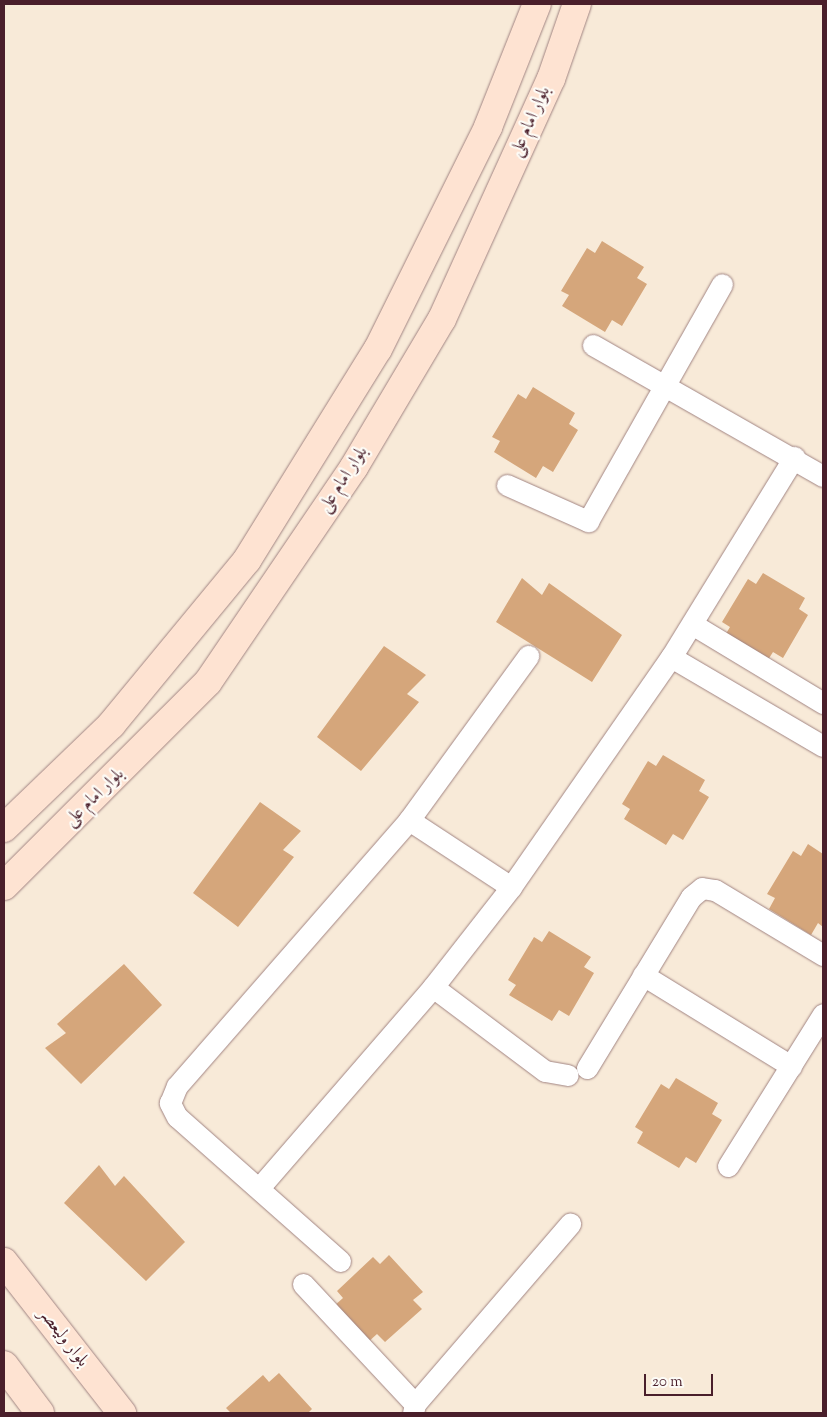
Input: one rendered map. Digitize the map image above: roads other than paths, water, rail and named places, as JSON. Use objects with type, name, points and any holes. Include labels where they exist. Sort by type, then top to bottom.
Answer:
[{"type":"main road","points":[[4,828],[111,726],[247,560],[378,348],[488,127],[537,4]]},
{"type":"main road","name":"بلوار امام علی","points":[[4,886],[208,682],[354,467],[442,319],[551,78],[577,4]]},
{"type":"main road","name":"بلوار ولیعصر","points":[[4,1262],[122,1413]]},
{"type":"main road","points":[[4,1365],[40,1413]]},
{"type":"street","points":[[507,484],[588,521],[664,383],[722,284]]},
{"type":"street","points":[[593,345],[794,457],[823,476]]},
{"type":"street","points":[[259,1188],[432,987],[511,887],[671,657],[794,457]]},
{"type":"street","points":[[692,624],[823,703]]},
{"type":"street","points":[[340,1261],[177,1117],[170,1103],[177,1086],[410,820],[528,656]]},
{"type":"street","points":[[671,657],[823,746]]},
{"type":"street","points":[[410,820],[511,887]]},
{"type":"street","points":[[432,987],[545,1072],[577,1071],[644,976],[691,897],[702,888],[715,890],[823,955]]},
{"type":"street","points":[[644,976],[790,1066]]},
{"type":"street","points":[[728,1166],[823,1014]]},
{"type":"street","points":[[303,1284],[414,1409],[570,1224]]}]
